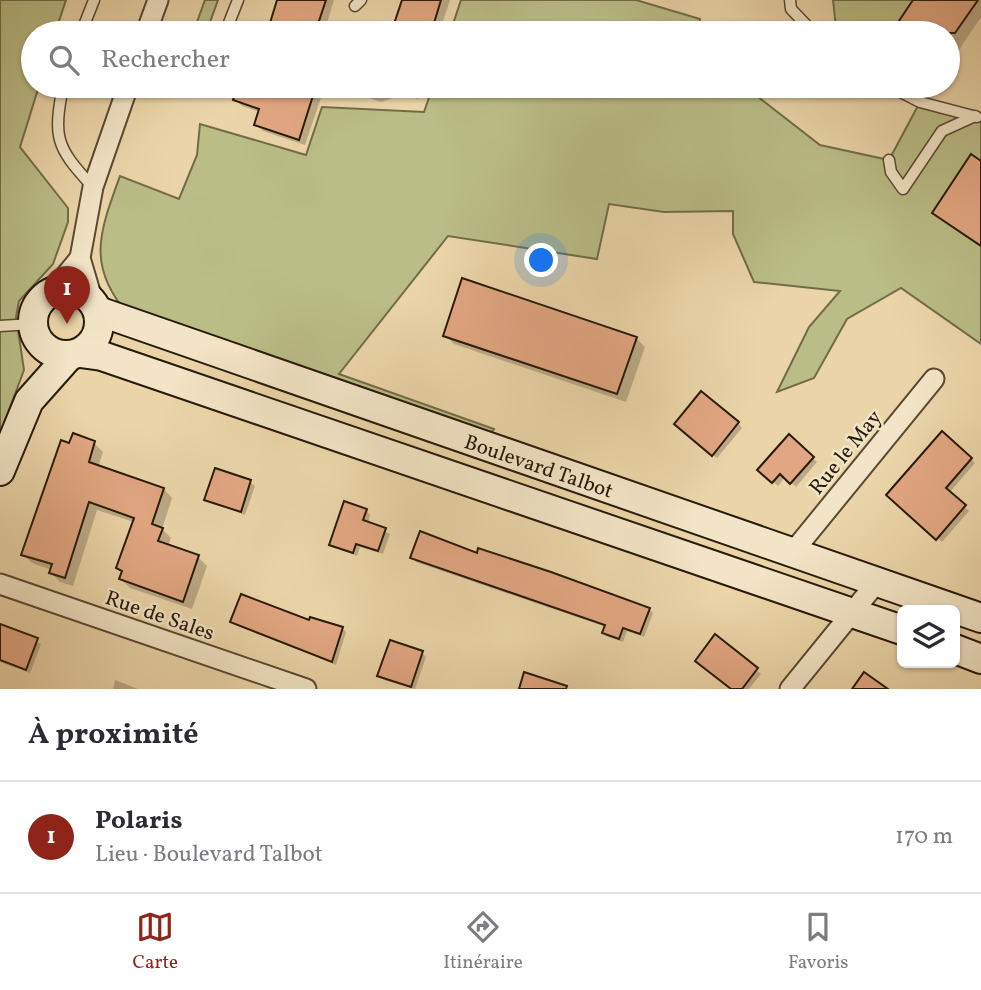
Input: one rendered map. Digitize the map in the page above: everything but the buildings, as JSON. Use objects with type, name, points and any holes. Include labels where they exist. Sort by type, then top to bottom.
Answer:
[{"type":"main road","points":[[0,471],[30,401],[74,354],[88,348],[98,333],[95,307],[76,290],[52,292],[40,300],[34,330],[30,401]]},
{"type":"main road","name":"Boulevard Talbot","points":[[95,307],[981,618]]},
{"type":"main road","points":[[34,330],[47,350],[74,354]]},
{"type":"main road","name":"Boulevard Talbot","points":[[74,354],[102,356],[897,628]]},
{"type":"main road","points":[[960,651],[981,659]]},
{"type":"street","points":[[150,21],[158,0]]},
{"type":"street","points":[[95,307],[80,258],[93,187],[124,98]]},
{"type":"street","points":[[52,292],[80,258]]},
{"type":"street","name":"Rue le May","points":[[792,553],[934,379]]},
{"type":"street","points":[[790,689],[877,582]]},
{"type":"street","name":"Rue de Sales","points":[[0,584],[306,689]]},
{"type":"lane","points":[[86,21],[94,0]]},
{"type":"lane","points":[[230,21],[238,0]]},
{"type":"lane","points":[[790,0],[791,9],[802,21]]},
{"type":"lane","points":[[61,98],[56,125],[67,159],[93,187]]},
{"type":"lane","points":[[912,98],[978,117]]},
{"type":"lane","points":[[889,160],[891,172],[903,190],[943,131],[978,117]]},
{"type":"lane","points":[[0,326],[34,330]]},
{"type":"green space","points":[[0,0],[66,0],[59,21],[21,21],[21,98],[35,98],[20,147],[68,208],[68,222],[53,264],[19,301],[16,317],[24,370],[0,434]]},
{"type":"green space","points":[[205,0],[218,0],[210,21],[197,21]]},
{"type":"green space","points":[[461,0],[636,0],[700,19],[700,21],[454,21]]},
{"type":"green space","points":[[833,0],[913,0],[899,21],[835,21]]},
{"type":"green space","points":[[429,98],[759,98],[820,145],[889,160],[920,102],[981,118],[981,344],[901,288],[847,319],[814,378],[777,392],[809,327],[840,291],[754,282],[733,234],[733,211],[664,212],[609,204],[597,259],[448,236],[339,374],[494,429],[486,440],[127,313],[114,296],[101,263],[101,247],[107,214],[120,176],[179,199],[197,155],[200,124],[306,155],[322,107],[424,112]]},
{"type":"place","name":"Polaris","points":[[67,324]]}]
